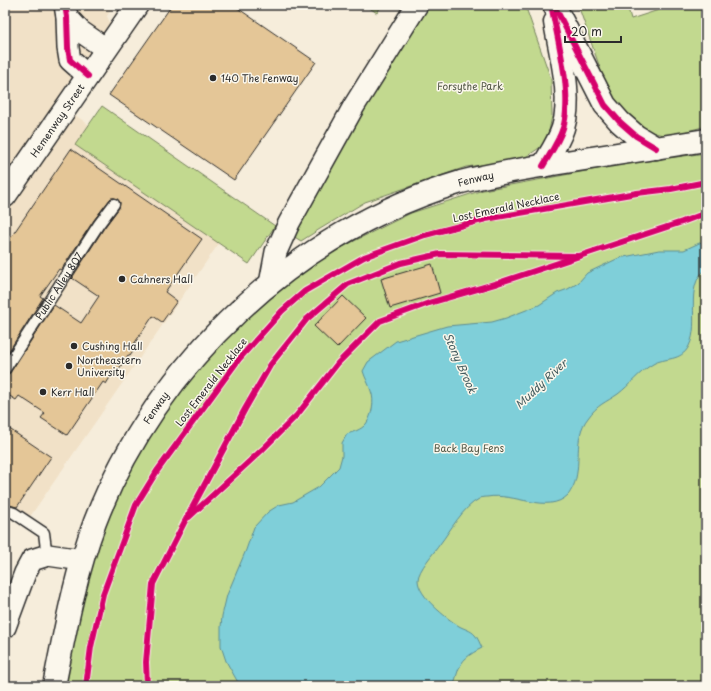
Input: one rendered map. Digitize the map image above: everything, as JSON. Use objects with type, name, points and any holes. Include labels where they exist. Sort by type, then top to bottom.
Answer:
[{"type":"main road","name":"Hemenway Street","points":[[5,196],[137,5]]},
{"type":"main road","points":[[553,5],[605,105],[630,131],[656,148]]},
{"type":"main road","points":[[544,166],[561,133],[566,109],[564,77],[553,5]]},
{"type":"main road","name":"Fenway","points":[[54,686],[71,599],[82,560],[98,516],[115,477],[135,439],[182,371],[229,320],[270,284],[294,265],[372,218],[430,193],[462,182],[495,174],[706,140]]},
{"type":"street","points":[[270,284],[276,252],[289,223],[351,112],[417,5]]},
{"type":"street","points":[[66,11],[80,31],[106,49]]},
{"type":"street","points":[[66,11],[70,60],[88,76]]},
{"type":"street","points":[[5,627],[25,573],[32,560],[48,555],[82,560]]},
{"type":"lane","name":"Public Alley 807","points":[[5,369],[114,204]]},
{"type":"lane","points":[[5,510],[14,513],[44,533],[46,549],[45,556]]},
{"type":"shaded area","name":"Northeastern University","points":[[5,5],[114,5],[107,16],[116,36],[66,109],[233,223],[29,518],[5,510]]},
{"type":"green space","points":[[365,5],[382,5],[377,13]]},
{"type":"green space","name":"Forsythe Park","points":[[431,5],[525,5],[551,79],[552,116],[549,131],[542,146],[526,157],[466,167],[365,202],[301,241],[293,236],[409,32]]},
{"type":"green space","points":[[578,5],[627,5],[631,19],[674,5],[706,5],[706,126],[673,135],[663,135],[647,131],[628,120],[607,88]]},
{"type":"green space","points":[[102,106],[275,226],[249,264],[75,145]]},
{"type":"green space","name":"Back Bay Fens","points":[[706,153],[706,686],[64,686],[86,582],[102,532],[121,489],[147,440],[194,371],[260,305],[309,267],[346,245],[411,213],[483,190],[624,164]]},
{"type":"water","points":[[706,240],[706,269],[699,276],[695,285],[692,337],[689,346],[682,355],[658,362],[648,367],[618,394],[598,407],[592,413],[583,426],[580,434],[576,479],[569,494],[560,501],[551,503],[530,502],[497,496],[480,498],[462,513],[421,571],[418,580],[419,586],[423,593],[447,618],[473,633],[482,648],[470,655],[461,664],[455,680],[455,686],[240,686],[226,661],[221,646],[222,616],[227,595],[254,527],[268,512],[279,505],[293,502],[319,487],[339,467],[342,456],[342,443],[347,434],[362,428],[368,421],[373,399],[363,371],[368,362],[396,341],[447,326],[492,322],[539,305],[557,293],[578,283],[587,273],[619,258],[659,250],[684,250]]},
{"type":"building","name":"140 The Fenway","points":[[172,5],[233,5],[316,62],[234,180],[109,95]]},
{"type":"building","points":[[71,149],[202,239],[165,292],[177,301],[162,322],[153,316],[134,344],[136,347],[130,356],[128,355],[117,372],[114,371],[106,384],[103,382],[67,435],[41,418],[45,413],[19,396],[16,400],[5,393],[5,375],[10,373],[54,305],[81,323],[99,296],[72,278],[104,228],[119,208],[120,202],[115,198],[111,198],[94,220],[61,270],[59,269],[40,296],[43,298],[5,357],[5,246]]},
{"type":"building","points":[[432,264],[440,293],[390,308],[381,279]]},
{"type":"building","points":[[343,296],[366,318],[337,348],[314,326]]},
{"type":"building","points":[[5,426],[51,457],[17,507],[5,504]]},
{"type":"cycle path","points":[[65,5],[70,60],[88,76]]},
{"type":"cycle path","points":[[554,5],[605,105],[620,122],[636,136],[656,148]]},
{"type":"cycle path","points":[[543,166],[559,138],[566,115],[564,68],[552,9]]},
{"type":"cycle path","name":"Lost Emerald Necklace","points":[[86,686],[91,647],[103,594],[136,505],[157,471],[239,359],[282,311],[305,291],[364,257],[425,235],[486,219],[706,182]]},
{"type":"cycle path","points":[[189,517],[263,449],[297,415],[338,363],[380,321],[429,303],[498,283],[706,213]]},
{"type":"cycle path","points":[[147,686],[146,662],[153,584],[245,409],[271,364],[307,319],[348,284],[401,263],[440,254],[580,256]]},
{"type":"place","name":"140 The Fenway","points":[[213,78]]},
{"type":"place","name":"Cahners Hall","points":[[122,279]]},
{"type":"place","name":"Cushing Hall","points":[[74,346]]},
{"type":"place","name":"Northeastern University","points":[[69,366]]},
{"type":"place","name":"Kerr Hall","points":[[43,392]]},
{"type":"water label","name":"Stony Brook","points":[[460,363]]},
{"type":"water label","name":"Muddy River","points":[[541,384]]}]
